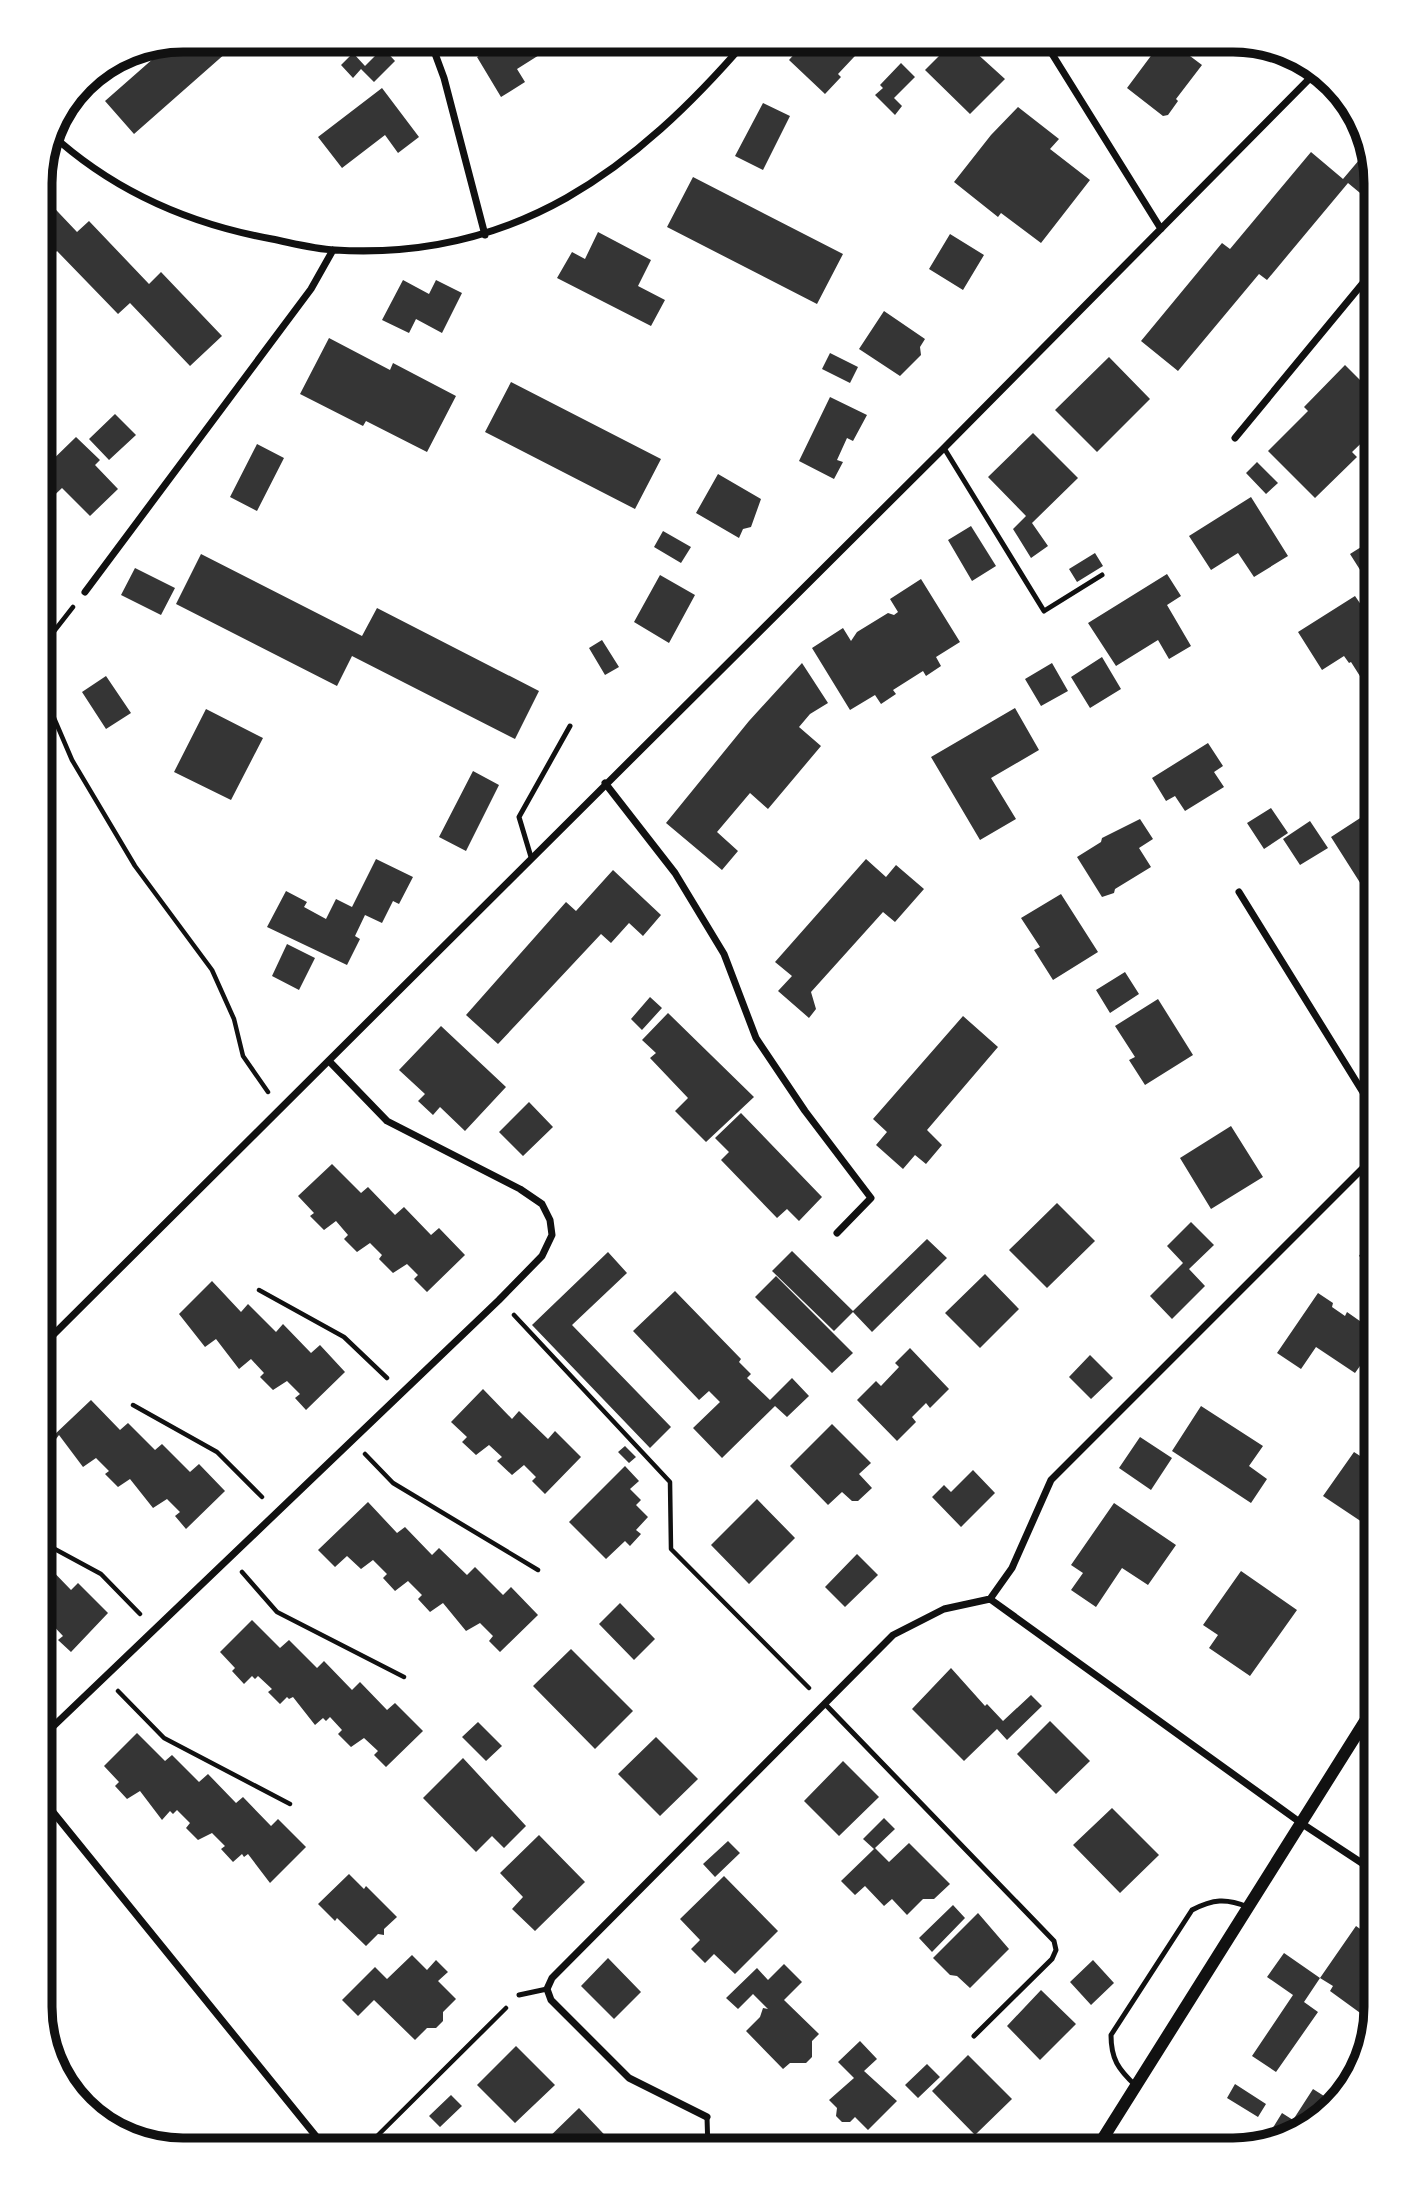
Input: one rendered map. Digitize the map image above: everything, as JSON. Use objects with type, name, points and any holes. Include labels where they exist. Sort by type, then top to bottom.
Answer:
[{"type":"street","points":[[435,52],[444,78],[485,236]]},
{"type":"street","points":[[59,142],[75,156],[137,195],[188,218],[247,234],[333,250],[444,245],[485,236],[548,210],[609,172],[674,120],[736,53]]},
{"type":"street","points":[[1051,53],[1161,229]]},
{"type":"street","points":[[52,1336],[944,448],[1310,78]]},
{"type":"street","points":[[85,592],[311,289],[333,250]]},
{"type":"street","points":[[1236,438],[1364,283]]},
{"type":"street","points":[[605,783],[675,873],[724,954],[756,1038],[805,1111],[872,1198],[837,1233]]},
{"type":"street","points":[[1239,892],[1364,1094]]},
{"type":"street","points":[[52,1727],[499,1300],[542,1255],[552,1235],[550,1220],[542,1205],[520,1189],[387,1121],[329,1061]]},
{"type":"street","points":[[707,2117],[629,2078],[551,2000],[547,1989],[552,1978],[893,1635],[944,1609],[990,1599],[1012,1568],[1051,1479],[1364,1167]]},
{"type":"street","points":[[990,1599],[1301,1823],[1364,1864]]},
{"type":"street","points":[[1104,2138],[1364,1723]]},
{"type":"street","points":[[52,1812],[317,2138]]},
{"type":"lane","points":[[944,448],[1044,611],[1102,575]]},
{"type":"lane","points":[[531,857],[519,817],[570,726]]},
{"type":"lane","points":[[825,1704],[1054,1941],[1056,1950],[1052,1959],[974,2036]]},
{"type":"lane","points":[[1136,2086],[1118,2069],[1111,2053],[1111,2035],[1192,1910],[1209,1901],[1230,1899],[1248,1907]]},
{"type":"lane","points":[[519,1995],[547,1989]]},
{"type":"lane","points":[[707,2117],[708,2138]]},
{"type":"path","points":[[53,633],[85,592]]},
{"type":"path","points":[[53,715],[72,760],[135,866],[212,970],[234,1019],[243,1056],[280,1109]]},
{"type":"path","points":[[259,1290],[344,1338],[402,1393]]},
{"type":"path","points":[[499,1300],[670,1482],[671,1549],[825,1704]]},
{"type":"path","points":[[133,1405],[217,1452],[277,1512]]},
{"type":"path","points":[[352,1441],[393,1483],[538,1570]]},
{"type":"path","points":[[52,1548],[101,1574],[154,1630]]},
{"type":"path","points":[[229,1558],[277,1612],[404,1677]]},
{"type":"path","points":[[105,1677],[164,1738],[290,1804]]},
{"type":"path","points":[[375,2138],[519,1995]]},
{"type":"building","points":[[184,52],[227,52],[134,134],[105,101],[156,56]]},
{"type":"building","points":[[379,52],[387,52],[395,61],[374,82],[361,69],[353,78],[341,65],[353,53],[365,66]]},
{"type":"building","points":[[485,52],[543,52],[517,69],[525,82],[501,97],[477,57]]},
{"type":"building","points":[[796,53],[858,53],[838,74],[841,77],[825,94],[789,60]]},
{"type":"building","points":[[942,53],[976,53],[1005,79],[970,114],[925,70]]},
{"type":"building","points":[[1153,53],[1186,53],[1202,65],[1176,99],[1178,101],[1168,115],[1163,116],[1127,88]]},
{"type":"building","points":[[901,63],[915,77],[894,98],[902,106],[895,115],[875,95],[883,88],[880,85]]},
{"type":"building","points":[[382,88],[419,137],[398,153],[385,135],[342,168],[318,137]]},
{"type":"building","points":[[763,103],[790,116],[763,170],[735,156]]},
{"type":"building","points":[[1018,107],[1059,139],[1050,149],[1090,180],[1041,243],[1001,213],[998,217],[954,182],[991,135]]},
{"type":"building","points":[[1311,152],[1343,179],[1361,157],[1364,196],[1348,183],[1267,280],[1259,274],[1178,371],[1141,341],[1222,243],[1230,249]]},
{"type":"building","points":[[693,177],[843,254],[817,304],[667,227]]},
{"type":"building","points":[[53,207],[77,232],[89,221],[149,284],[161,272],[222,336],[190,366],[130,303],[118,314],[57,251],[53,255]]},
{"type":"building","points":[[598,232],[651,260],[638,286],[665,300],[651,326],[557,278],[572,252],[585,259]]},
{"type":"building","points":[[950,234],[984,255],[963,290],[929,269]]},
{"type":"building","points":[[403,280],[429,294],[436,280],[462,293],[442,333],[416,319],[409,333],[382,320]]},
{"type":"building","points":[[884,311],[925,339],[920,347],[921,355],[900,376],[859,349]]},
{"type":"building","points":[[329,338],[390,370],[393,363],[456,396],[427,452],[366,421],[363,426],[300,394]]},
{"type":"building","points":[[830,353],[858,367],[850,383],[822,369]]},
{"type":"building","points":[[1109,357],[1150,399],[1097,452],[1055,410]]},
{"type":"building","points":[[1345,365],[1364,384],[1364,440],[1352,452],[1357,457],[1315,498],[1268,451],[1308,411],[1304,407]]},
{"type":"building","points":[[511,382],[661,459],[635,509],[485,432]]},
{"type":"building","points":[[830,397],[867,415],[853,441],[847,438],[837,460],[843,462],[834,479],[799,461]]},
{"type":"building","points":[[115,414],[136,435],[109,460],[89,439]]},
{"type":"building","points":[[1033,433],[1078,478],[1032,523],[1048,546],[1031,558],[1013,529],[1026,516],[988,477]]},
{"type":"building","points":[[76,437],[100,460],[95,465],[118,489],[90,516],[62,488],[53,497],[53,460]]},
{"type":"building","points":[[257,444],[284,458],[257,511],[230,497]]},
{"type":"building","points":[[1257,462],[1278,483],[1266,494],[1246,473]]},
{"type":"building","points":[[718,474],[761,499],[751,527],[743,529],[739,538],[696,513]]},
{"type":"building","points":[[1251,497],[1288,556],[1254,577],[1238,553],[1211,570],[1189,536]]},
{"type":"building","points":[[971,526],[996,566],[972,581],[948,540]]},
{"type":"building","points":[[663,531],[691,547],[681,563],[654,547]]},
{"type":"building","points":[[1364,545],[1364,576],[1350,554]]},
{"type":"building","points":[[1095,553],[1103,566],[1077,582],[1069,569]]},
{"type":"building","points":[[201,554],[362,636],[377,608],[539,691],[515,739],[352,656],[337,686],[176,604]]},
{"type":"building","points":[[135,568],[175,588],[161,615],[121,595]]},
{"type":"building","points":[[1167,574],[1181,596],[1167,605],[1191,646],[1169,659],[1158,640],[1116,666],[1088,623]]},
{"type":"building","points":[[660,575],[695,595],[669,643],[634,622]]},
{"type":"building","points":[[921,579],[960,642],[936,657],[941,666],[926,676],[923,671],[893,690],[896,694],[881,704],[875,695],[850,710],[812,648],[843,628],[851,641],[857,632],[888,613],[894,615],[898,612],[890,599]]},
{"type":"building","points":[[1355,596],[1364,609],[1364,682],[1344,656],[1322,670],[1298,632]]},
{"type":"building","points":[[602,640],[619,667],[605,675],[589,648]]},
{"type":"building","points":[[1102,657],[1121,689],[1090,708],[1071,677]]},
{"type":"building","points":[[802,663],[828,703],[810,714],[799,727],[821,746],[768,809],[750,793],[717,832],[738,851],[722,870],[666,823],[749,721]]},
{"type":"building","points":[[1052,663],[1068,691],[1041,706],[1025,679]]},
{"type":"building","points":[[106,676],[131,713],[106,729],[82,692]]},
{"type":"building","points":[[1015,708],[1039,750],[991,778],[1016,819],[980,840],[931,757]]},
{"type":"building","points":[[206,709],[263,738],[231,800],[174,772]]},
{"type":"building","points":[[1208,743],[1223,766],[1214,772],[1224,787],[1185,811],[1175,796],[1166,801],[1152,778]]},
{"type":"building","points":[[473,771],[499,785],[466,851],[439,837]]},
{"type":"building","points":[[1271,808],[1288,833],[1264,849],[1247,823]]},
{"type":"building","points":[[1364,816],[1364,889],[1331,837]]},
{"type":"building","points":[[1140,819],[1153,839],[1139,848],[1151,867],[1115,889],[1114,893],[1102,897],[1077,857],[1101,842],[1102,838]]},
{"type":"building","points":[[1310,821],[1328,848],[1300,865],[1283,839]]},
{"type":"building","points":[[376,859],[413,877],[399,904],[393,901],[382,923],[365,915],[355,936],[360,939],[347,965],[267,927],[286,891],[307,902],[304,907],[326,919],[336,899],[352,907]]},
{"type":"building","points":[[866,859],[886,877],[896,865],[924,889],[895,922],[883,912],[811,992],[816,1009],[809,1018],[778,991],[792,976],[775,962]]},
{"type":"building","points":[[613,870],[661,915],[643,936],[629,923],[611,943],[601,934],[498,1044],[466,1015],[566,902],[576,911]]},
{"type":"building","points":[[1061,894],[1098,952],[1053,980],[1034,950],[1040,947],[1021,918]]},
{"type":"building","points":[[287,944],[315,958],[299,990],[272,976]]},
{"type":"building","points":[[1125,972],[1139,994],[1110,1013],[1096,990]]},
{"type":"building","points":[[650,997],[662,1008],[642,1030],[631,1019]]},
{"type":"building","points":[[1158,999],[1193,1055],[1145,1085],[1129,1060],[1135,1057],[1115,1026]]},
{"type":"building","points":[[668,1013],[754,1097],[706,1142],[675,1111],[688,1098],[650,1058],[656,1053],[642,1040]]},
{"type":"building","points":[[963,1016],[998,1047],[927,1130],[942,1145],[926,1164],[915,1155],[903,1169],[876,1145],[887,1132],[873,1119]]},
{"type":"building","points":[[441,1026],[506,1087],[465,1131],[440,1107],[433,1115],[418,1101],[425,1094],[399,1070]]},
{"type":"building","points":[[529,1102],[553,1127],[523,1156],[499,1132]]},
{"type":"building","points":[[741,1113],[822,1197],[799,1221],[787,1209],[777,1218],[721,1160],[729,1152],[715,1138]]},
{"type":"building","points":[[1231,1126],[1263,1177],[1211,1209],[1180,1158]]},
{"type":"building","points":[[332,1164],[361,1193],[368,1187],[395,1215],[404,1207],[431,1235],[439,1228],[465,1255],[427,1292],[414,1279],[418,1275],[407,1264],[393,1273],[379,1259],[382,1255],[370,1243],[357,1252],[344,1239],[348,1235],[336,1221],[324,1230],[310,1216],[314,1213],[298,1196]]},
{"type":"building","points":[[1057,1203],[1095,1241],[1047,1288],[1009,1250]]},
{"type":"building","points":[[1191,1222],[1214,1245],[1189,1269],[1205,1286],[1172,1319],[1150,1296],[1183,1263],[1167,1246]]},
{"type":"building","points":[[927,1239],[947,1258],[872,1332],[853,1312],[834,1331],[772,1271],[792,1251],[853,1311]]},
{"type":"building","points":[[608,1252],[627,1273],[572,1325],[671,1427],[650,1448],[532,1325]]},
{"type":"building","points":[[985,1274],[1019,1309],[980,1348],[945,1313]]},
{"type":"building","points":[[776,1276],[853,1353],[832,1373],[755,1297]]},
{"type":"building","points":[[212,1281],[241,1312],[248,1304],[276,1332],[283,1324],[311,1353],[320,1345],[345,1372],[306,1410],[295,1398],[300,1394],[287,1381],[273,1390],[260,1377],[264,1373],[251,1359],[239,1369],[216,1339],[205,1347],[179,1314]]},
{"type":"building","points":[[675,1291],[741,1359],[739,1362],[751,1374],[747,1378],[770,1400],[792,1378],[809,1396],[787,1417],[775,1406],[722,1458],[693,1428],[720,1402],[709,1391],[699,1400],[633,1331]]},
{"type":"building","points":[[1318,1293],[1333,1303],[1332,1307],[1345,1316],[1347,1312],[1364,1324],[1364,1360],[1355,1373],[1316,1347],[1301,1369],[1277,1353]]},
{"type":"building","points":[[910,1348],[949,1389],[930,1408],[926,1403],[912,1417],[916,1422],[897,1441],[857,1400],[876,1381],[881,1386],[899,1367],[895,1363]]},
{"type":"building","points":[[1090,1355],[1113,1378],[1091,1399],[1069,1377]]},
{"type":"building","points":[[483,1389],[512,1419],[519,1411],[548,1439],[555,1431],[581,1457],[545,1494],[532,1481],[536,1477],[524,1465],[512,1475],[497,1461],[502,1457],[489,1445],[476,1455],[462,1442],[467,1437],[451,1422]]},
{"type":"building","points":[[91,1400],[120,1430],[128,1423],[155,1450],[162,1444],[190,1472],[199,1464],[225,1491],[186,1529],[175,1516],[180,1512],[167,1499],[153,1508],[130,1479],[118,1487],[105,1474],[109,1471],[96,1458],[83,1467],[59,1435],[56,1439],[53,1436]]},
{"type":"building","points":[[1201,1406],[1263,1446],[1249,1466],[1267,1479],[1251,1503],[1172,1451]]},
{"type":"building","points":[[832,1424],[871,1463],[859,1474],[872,1488],[858,1501],[852,1501],[842,1492],[828,1505],[790,1466]]},
{"type":"building","points":[[1140,1437],[1172,1458],[1151,1490],[1119,1468]]},
{"type":"building","points":[[625,1446],[636,1457],[629,1463],[618,1452]]},
{"type":"building","points":[[1354,1452],[1364,1459],[1364,1523],[1323,1496]]},
{"type":"building","points":[[625,1466],[639,1481],[630,1489],[641,1500],[636,1505],[648,1517],[636,1530],[641,1534],[630,1546],[625,1541],[606,1559],[569,1522]]},
{"type":"building","points":[[973,1470],[995,1493],[961,1527],[932,1497],[944,1485],[951,1492]]},
{"type":"building","points":[[757,1499],[795,1538],[749,1584],[711,1545]]},
{"type":"building","points":[[368,1502],[397,1533],[405,1527],[432,1555],[439,1548],[467,1575],[475,1567],[503,1595],[511,1587],[538,1615],[500,1652],[489,1641],[493,1636],[480,1623],[466,1631],[443,1603],[430,1612],[418,1599],[422,1595],[408,1581],[395,1591],[383,1578],[387,1574],[373,1560],[361,1569],[347,1556],[335,1567],[318,1550]]},
{"type":"building","points":[[1114,1503],[1176,1545],[1148,1585],[1122,1568],[1096,1607],[1071,1590],[1083,1573],[1071,1565]]},
{"type":"building","points":[[857,1554],[878,1575],[845,1607],[825,1587]]},
{"type":"building","points":[[52,1571],[71,1590],[78,1583],[108,1613],[71,1652],[58,1640],[63,1636],[52,1625]]},
{"type":"building","points":[[1241,1571],[1297,1610],[1250,1676],[1209,1648],[1218,1635],[1203,1625]]},
{"type":"building","points":[[620,1603],[655,1639],[634,1660],[599,1624]]},
{"type":"building","points":[[252,1620],[280,1648],[289,1640],[317,1668],[324,1661],[352,1690],[360,1682],[387,1710],[395,1703],[423,1731],[386,1767],[374,1755],[378,1751],[364,1738],[351,1747],[338,1734],[342,1730],[330,1717],[326,1721],[323,1718],[315,1725],[293,1697],[287,1697],[280,1704],[268,1692],[272,1689],[258,1676],[255,1679],[252,1676],[244,1684],[232,1671],[235,1668],[220,1652]]},
{"type":"building","points":[[571,1649],[633,1711],[595,1749],[533,1686]]},
{"type":"building","points":[[951,1668],[985,1706],[987,1704],[1003,1721],[1031,1695],[1042,1706],[1007,1740],[997,1729],[964,1761],[912,1709]]},
{"type":"building","points":[[1050,1721],[1090,1761],[1056,1794],[1017,1754]]},
{"type":"building","points":[[478,1722],[502,1746],[486,1761],[462,1737]]},
{"type":"building","points":[[137,1733],[165,1761],[172,1755],[199,1782],[208,1774],[236,1803],[243,1797],[271,1826],[278,1819],[306,1847],[270,1883],[248,1854],[244,1857],[242,1854],[233,1862],[221,1849],[225,1846],[212,1833],[198,1840],[186,1828],[190,1823],[177,1810],[173,1814],[170,1811],[162,1820],[140,1791],[127,1799],[115,1786],[119,1782],[104,1766]]},
{"type":"building","points":[[656,1737],[698,1779],[660,1816],[618,1774]]},
{"type":"building","points":[[463,1758],[526,1826],[504,1848],[492,1836],[476,1852],[423,1798]]},
{"type":"building","points":[[843,1761],[879,1797],[839,1836],[804,1801]]},
{"type":"building","points":[[1112,1808],[1159,1855],[1120,1893],[1073,1845]]},
{"type":"building","points":[[884,1818],[895,1829],[875,1848],[889,1862],[909,1843],[950,1884],[934,1899],[923,1899],[907,1915],[892,1899],[884,1906],[865,1886],[855,1895],[841,1881],[874,1849],[863,1839]]},
{"type":"building","points":[[539,1835],[585,1882],[535,1931],[512,1909],[523,1897],[500,1873]]},
{"type":"building","points":[[728,1841],[740,1853],[715,1877],[703,1864]]},
{"type":"building","points":[[349,1874],[364,1889],[366,1886],[397,1917],[384,1929],[384,1935],[378,1934],[366,1946],[318,1904]]},
{"type":"building","points":[[724,1876],[778,1931],[735,1974],[714,1954],[705,1963],[691,1949],[700,1940],[680,1919]]},
{"type":"building","points":[[953,1905],[965,1918],[932,1952],[919,1938]]},
{"type":"building","points":[[978,1913],[1009,1949],[970,1988],[957,1976],[950,1975],[933,1958]]},
{"type":"building","points":[[1356,1926],[1364,1932],[1363,2015],[1330,1991],[1333,1986],[1320,1978]]},
{"type":"building","points":[[1284,1953],[1320,1978],[1304,2002],[1318,2012],[1276,2072],[1252,2056],[1293,1995],[1267,1977]]},
{"type":"building","points":[[412,1955],[427,1970],[436,1960],[448,1972],[438,1981],[456,1999],[443,2012],[443,2021],[436,2028],[427,2028],[415,2040],[374,2000],[358,2016],[342,2000],[375,1967],[387,1979]]},
{"type":"building","points":[[608,1958],[641,1992],[614,2019],[581,1986]]},
{"type":"building","points":[[1093,1960],[1114,1983],[1091,2005],[1070,1982]]},
{"type":"building","points":[[784,1964],[802,1982],[784,2000],[819,2034],[812,2041],[812,2057],[806,2063],[790,2063],[783,2069],[746,2031],[760,2017],[763,2008],[768,2009],[753,1994],[738,2009],[726,1998],[757,1968],[768,1980]]},
{"type":"building","points":[[1041,1990],[1076,2024],[1040,2060],[1007,2026]]},
{"type":"building","points":[[860,2041],[877,2059],[864,2071],[897,2101],[868,2130],[855,2117],[850,2122],[842,2122],[836,2116],[837,2108],[829,2100],[854,2078],[838,2062]]},
{"type":"building","points":[[516,2046],[555,2085],[515,2123],[477,2085]]},
{"type":"building","points":[[968,2055],[1012,2099],[975,2135],[932,2091]]},
{"type":"building","points":[[927,2064],[940,2077],[918,2098],[905,2085]]},
{"type":"building","points":[[1235,2084],[1266,2104],[1258,2117],[1227,2098]]},
{"type":"building","points":[[1313,2089],[1328,2098],[1299,2121],[1270,2133],[1282,2113],[1293,2120]]},
{"type":"building","points":[[451,2095],[462,2106],[440,2127],[429,2116]]},
{"type":"building","points":[[579,2108],[608,2138],[548,2138]]}]
